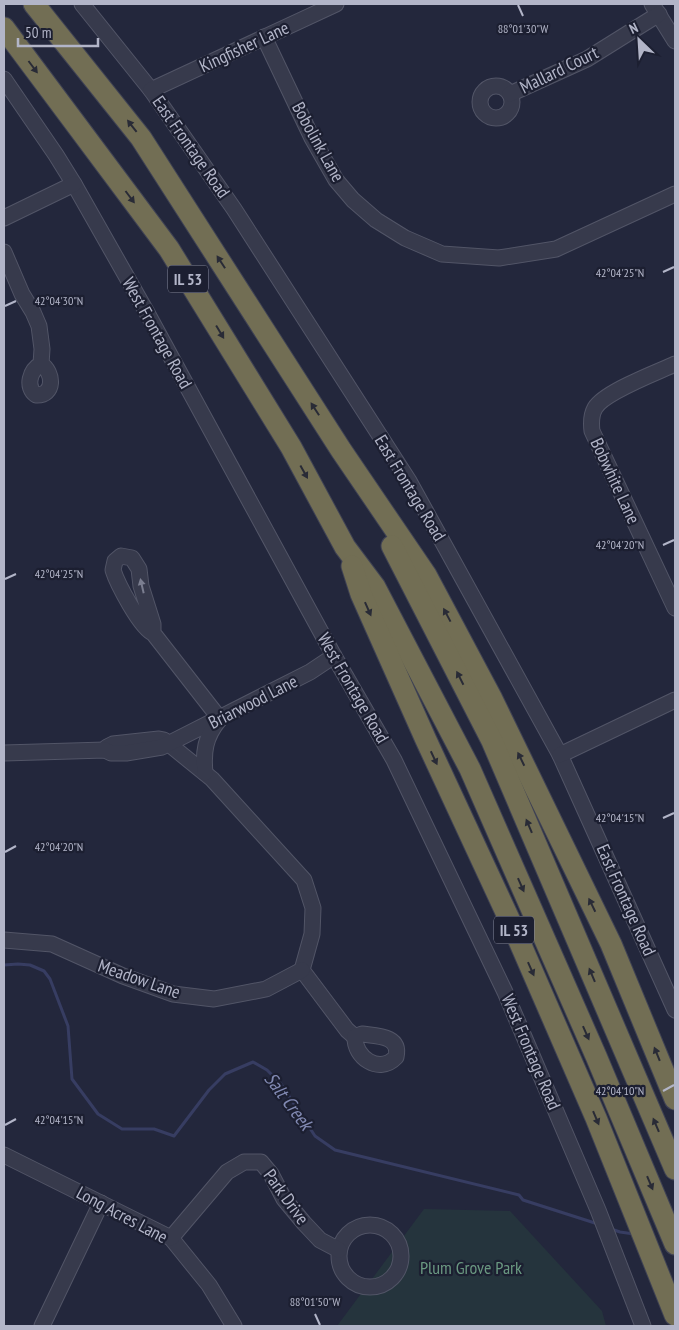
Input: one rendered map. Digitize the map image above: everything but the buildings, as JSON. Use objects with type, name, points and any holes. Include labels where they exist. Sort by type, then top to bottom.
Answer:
[{"type":"highway","name":"IL 53","points":[[34,4],[141,138],[341,450],[426,575],[492,699],[611,944],[675,1099]]},
{"type":"highway","name":"IL 53","points":[[4,28],[169,249],[291,447],[345,547],[375,587],[470,769],[596,1056],[675,1244]]},
{"type":"highway","name":"IL 53","points":[[341,450],[428,614],[492,741],[675,1170]]},
{"type":"highway","name":"IL 53","points":[[345,547],[361,594],[517,936],[596,1118],[675,1315]]},
{"type":"street","name":"East Frontage Road","points":[[82,4],[152,90],[234,209],[409,481],[560,754],[675,1010]]},
{"type":"street","name":"Kingfisher Lane","points":[[152,90],[336,4]]},
{"type":"street","points":[[655,9],[675,41]]},
{"type":"street","name":"Mallard Court","points":[[510,94],[587,59],[655,9]]},
{"type":"street","name":"Bobolink Lane","points":[[264,36],[312,138],[336,180],[353,200],[376,220],[405,238],[442,254],[499,258],[556,249],[675,194]]},
{"type":"street","name":"West Frontage Road","points":[[4,79],[74,184],[146,311],[334,656],[394,760],[501,983],[598,1210],[643,1326]]},
{"type":"street","points":[[4,218],[74,184]]},
{"type":"street","points":[[4,252],[22,294],[39,326],[42,349],[41,364]]},
{"type":"street","name":"Bobwhite Lane","points":[[675,364],[618,390],[596,406],[591,419],[592,431],[675,608]]},
{"type":"street","points":[[154,633],[220,719],[212,729],[205,746],[205,774]]},
{"type":"street","name":"Briarwood Lane","points":[[4,753],[105,750],[111,753],[126,753],[159,748],[196,732],[310,672],[334,656]]},
{"type":"street","points":[[560,754],[675,700]]},
{"type":"street","points":[[168,743],[205,774],[304,880],[313,908],[312,934],[302,970],[347,1030],[355,1036]]},
{"type":"street","name":"Meadow Lane","points":[[4,940],[52,944],[123,976],[173,994],[214,999],[266,989],[302,970]]},
{"type":"street","name":"Long Acres Lane","points":[[4,1155],[171,1238],[209,1285],[234,1326]]},
{"type":"street","name":"Park Drive","points":[[171,1238],[228,1172],[244,1162],[261,1162],[271,1174],[284,1199],[304,1223],[320,1240],[339,1250]]},
{"type":"street","points":[[42,1326],[101,1204]]},
{"type":"street","points":[[364,1226],[379,1226],[396,1238],[401,1252],[400,1268],[394,1276],[382,1285],[366,1288],[356,1285],[341,1270],[339,1250],[343,1240],[350,1232],[364,1226]]},
{"type":"green space","name":"Plum Grove Park","points":[[424,1209],[510,1211],[602,1311],[606,1326],[337,1326]]},
{"type":"waterway","name":"Salt Creek","points":[[4,965],[30,965],[44,971],[50,979],[68,1026],[72,1079],[98,1114],[122,1129],[154,1129],[174,1136],[209,1090],[225,1074],[253,1062],[267,1070],[281,1084],[315,1136],[335,1150],[519,1195],[523,1200],[598,1224]]},
{"type":"waterway","name":"Salt Creek","points":[[611,1229],[634,1234]]}]
